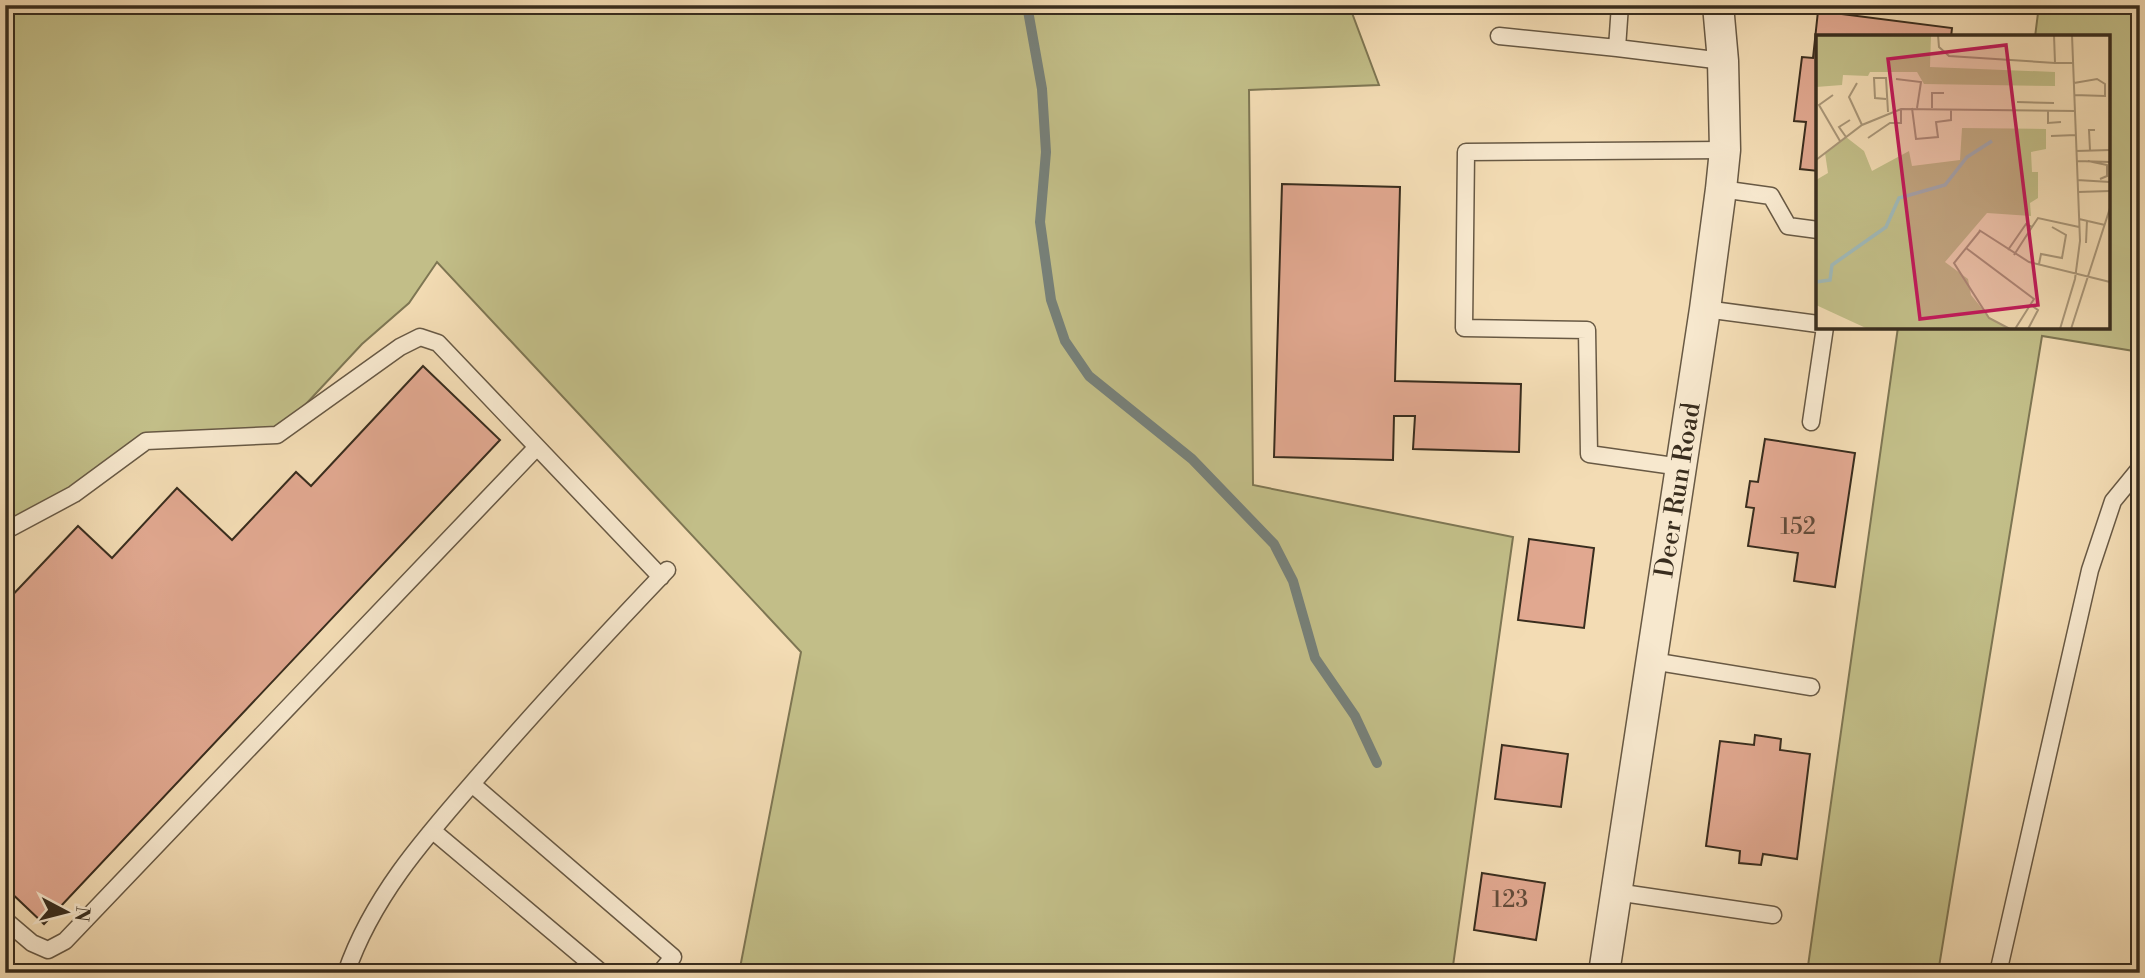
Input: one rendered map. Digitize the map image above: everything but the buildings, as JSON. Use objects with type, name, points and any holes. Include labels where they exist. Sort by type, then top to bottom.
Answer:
[{"type":"street","name":"Deer Run Road","points":[[1604,973],[1721,189],[1725,150],[1723,61],[1718,5]]},
{"type":"lane","points":[[1617,48],[1620,5]]},
{"type":"lane","points":[[1499,36],[1723,61]]},
{"type":"lane","points":[[1681,467],[1589,454],[1587,330],[1464,328],[1466,152],[1725,150]]},
{"type":"lane","points":[[1721,189],[1771,196],[1788,226],[1816,230]]},
{"type":"lane","points":[[1705,309],[1816,324]]},
{"type":"lane","points":[[1811,422],[1825,329]]},
{"type":"lane","points":[[5,531],[74,494],[146,441],[277,435],[401,347],[420,337],[438,342],[537,447],[664,573],[472,784],[390,884],[356,942],[346,973]]},
{"type":"lane","points":[[5,919],[32,943],[48,950],[65,941],[537,447]]},
{"type":"lane","points":[[1998,973],[2090,570],[2113,501],[2140,468]]},
{"type":"lane","points":[[1652,661],[1811,687]]},
{"type":"lane","points":[[472,784],[673,957],[660,973]]},
{"type":"lane","points":[[433,831],[602,973]]},
{"type":"lane","points":[[1616,892],[1773,915]]},
{"type":"shaded area","points":[[5,5],[1349,5],[1379,85],[1249,90],[1253,485],[1513,537],[1452,973],[739,973],[801,652],[437,262],[409,303],[362,344],[277,435],[146,441],[5,531]]},
{"type":"shaded area","points":[[2039,5],[2140,5],[2140,352],[2042,336],[1938,973],[1807,973],[1898,329],[2110,329],[2110,35],[2035,35]]},
{"type":"waterway","points":[[1027,5],[1042,89],[1046,152],[1040,222],[1051,300],[1065,341],[1089,376],[1192,459],[1274,544],[1293,581],[1315,658],[1355,716],[1377,763]]}]
